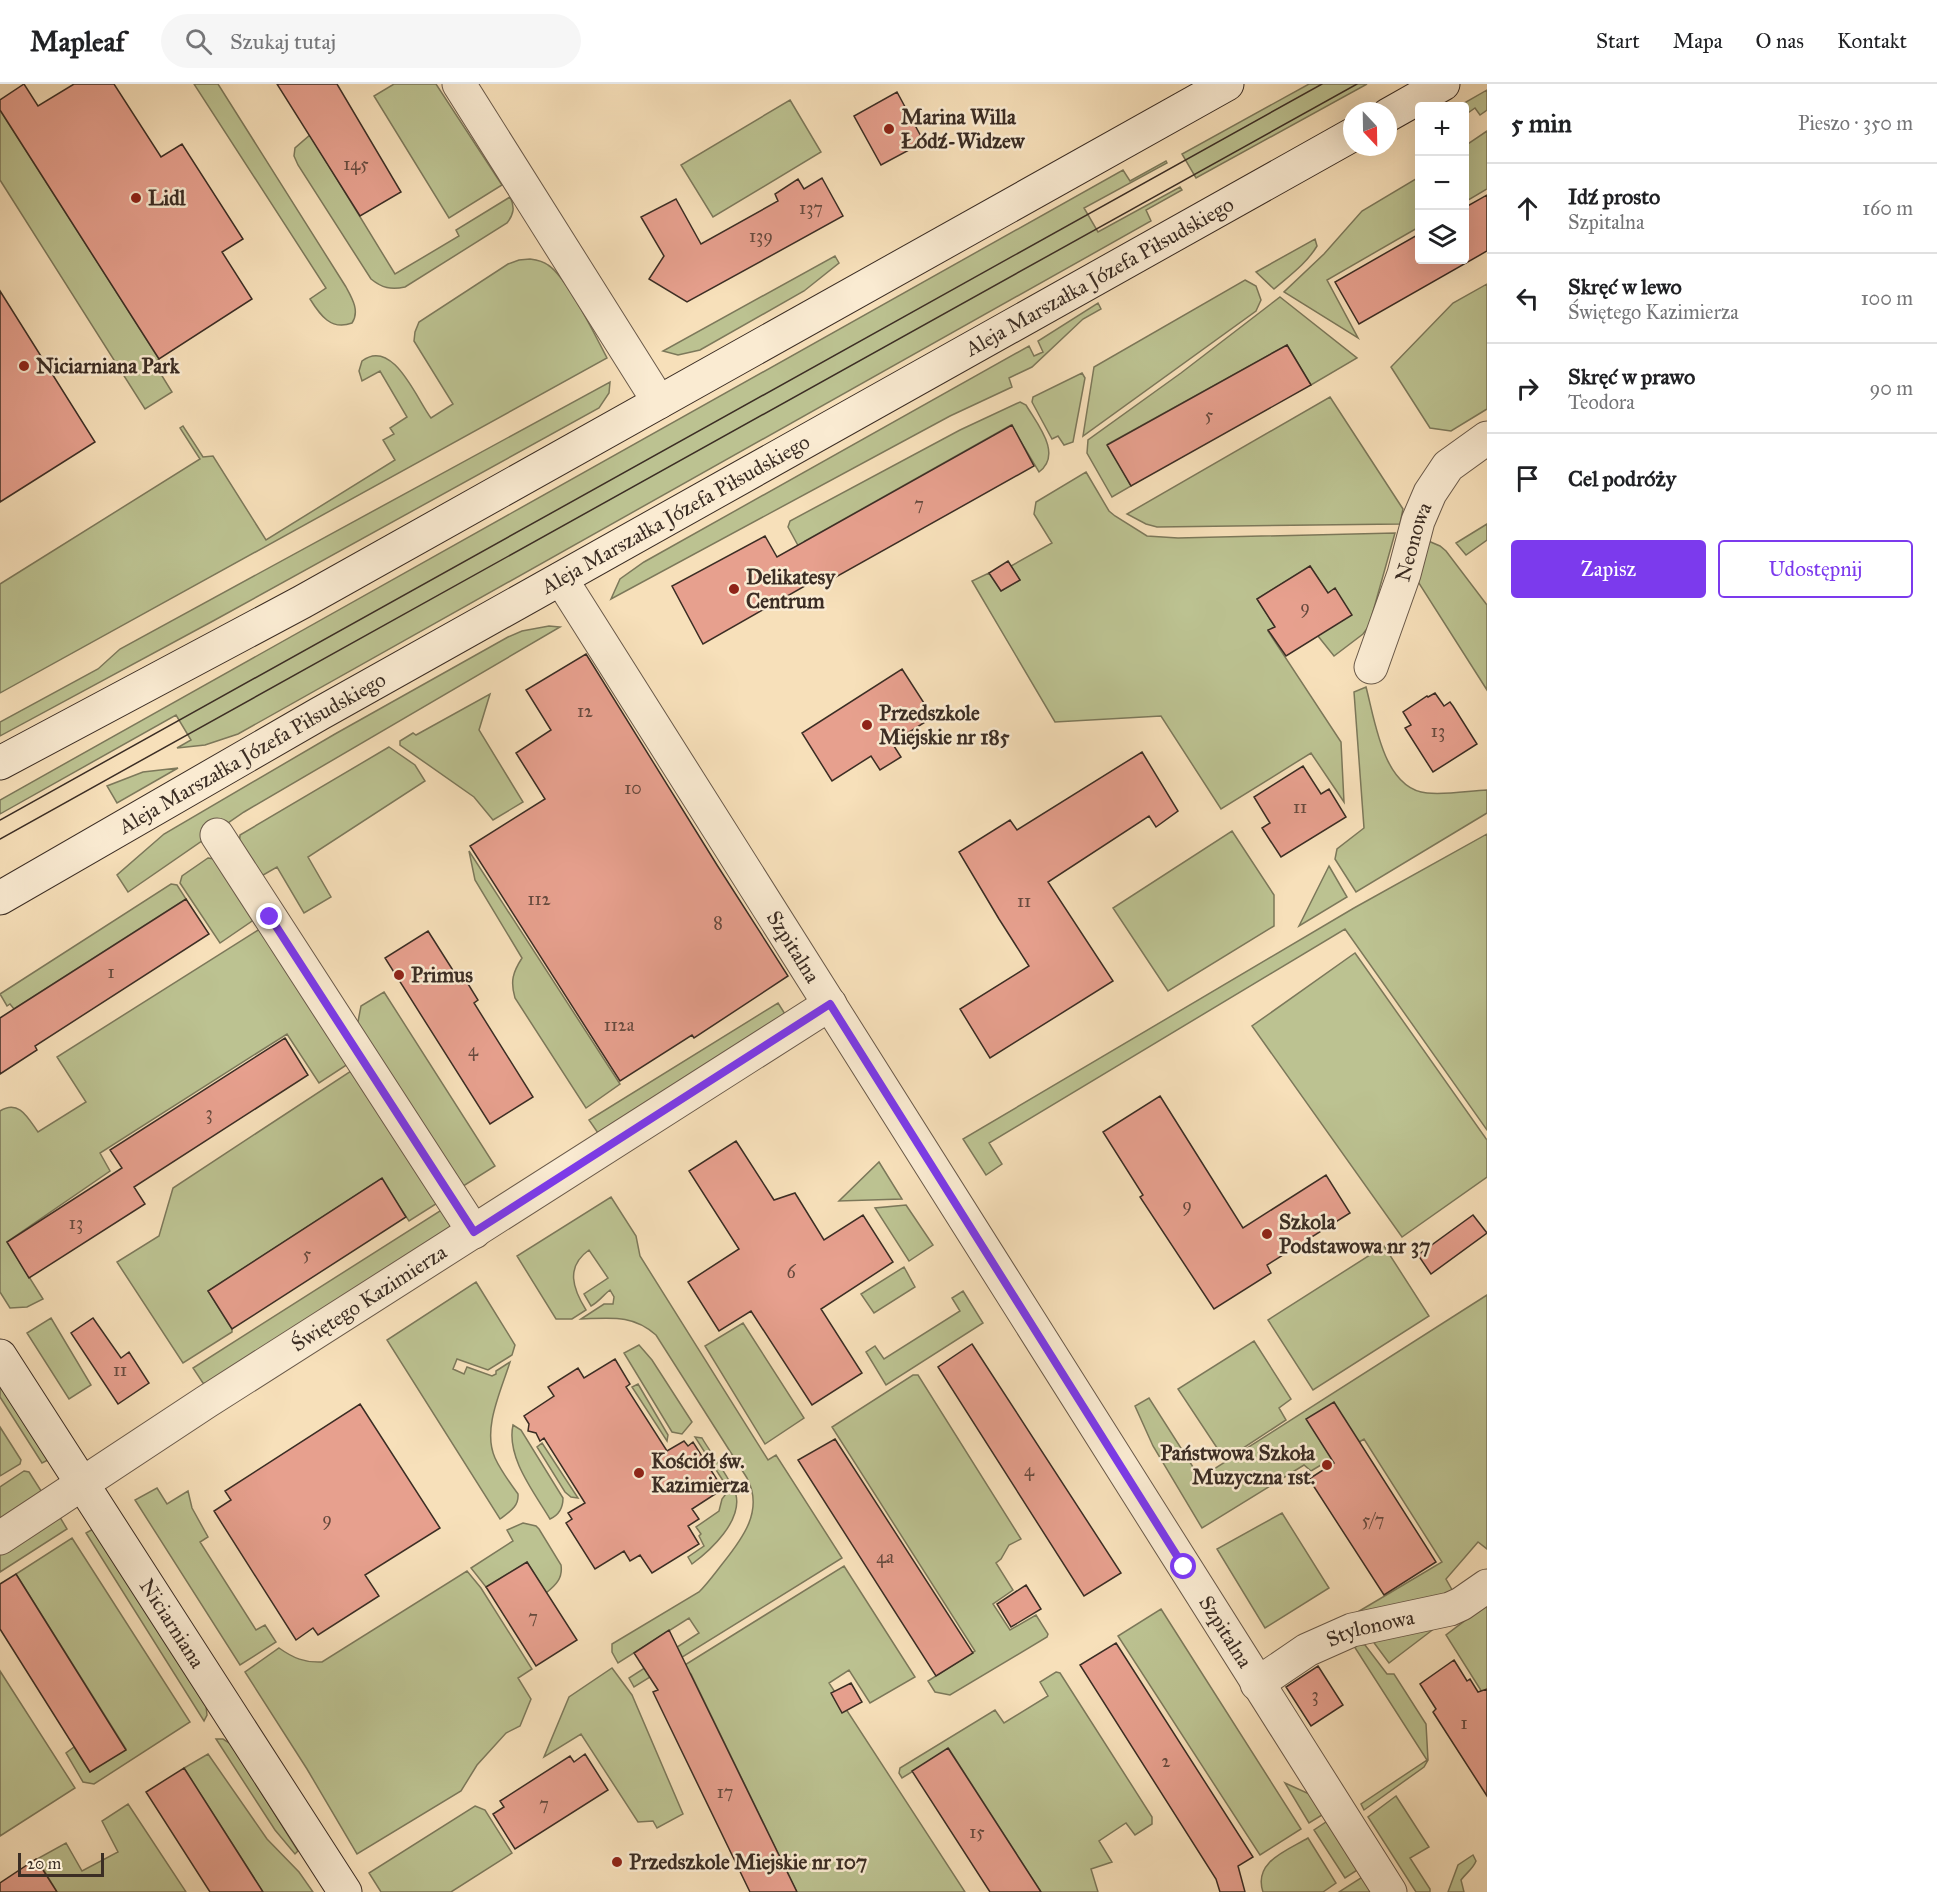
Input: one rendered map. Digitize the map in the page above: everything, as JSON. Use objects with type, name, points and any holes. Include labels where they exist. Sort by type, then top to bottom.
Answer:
[{"type":"street","points":[[459,84],[659,402]]},
{"type":"street","points":[[0,763],[302,602],[1227,84]]},
{"type":"street","points":[[1397,110],[1443,84]]},
{"type":"street","name":"Aleja Marszałka Józefa Piłsudskiego","points":[[0,898],[329,708],[1343,140]]},
{"type":"street","name":"Neonowa","points":[[1371,667],[1404,574],[1418,521],[1430,493],[1448,466],[1487,438]]},
{"type":"street","name":"Szpitalna","points":[[561,579],[1390,1892]]},
{"type":"street","points":[[217,836],[474,1232]]},
{"type":"street","name":"Świętego Kazimierza","points":[[0,1538],[206,1402],[830,1004]]},
{"type":"street","name":"Niciarniana","points":[[0,1356],[345,1892]]},
{"type":"street","name":"Stylonowa","points":[[1257,1684],[1306,1650],[1334,1638],[1360,1628],[1450,1609],[1487,1586]]},
{"type":"green space","points":[[194,84],[218,84],[346,287],[355,309],[352,323],[338,325],[332,323],[322,316],[310,299],[326,288]]},
{"type":"green space","points":[[394,84],[436,84],[502,185],[449,218],[374,96]]},
{"type":"green space","points":[[1309,84],[1367,84],[1196,178],[1182,154]]},
{"type":"green space","points":[[1487,90],[1487,110],[1480,115],[1475,108],[1469,112],[1469,102],[1466,102]]},
{"type":"green space","points":[[790,100],[821,152],[713,217],[681,165]]},
{"type":"green space","points":[[0,110],[159,359],[154,363],[172,392],[145,409],[0,180]]},
{"type":"green space","points":[[1487,131],[1487,189],[1469,200],[1469,156],[1469,143]]},
{"type":"green space","points":[[310,135],[395,274],[459,236],[456,230],[510,197],[513,204],[511,217],[507,223],[405,287],[383,286],[371,279],[298,165],[294,156],[295,148]]},
{"type":"green space","points":[[1166,161],[1167,163],[1084,208],[1098,232],[1180,187],[1182,190],[1146,210],[1151,221],[238,734],[205,745],[177,748],[191,740],[176,715],[0,814],[0,800],[1123,170],[1130,181]]},
{"type":"green space","points":[[1415,179],[1415,229],[1327,280],[1358,338],[1284,292],[1324,254],[1362,211]]},
{"type":"green space","points":[[1315,239],[1317,246],[1308,258],[1274,289],[1256,272]]},
{"type":"green space","points":[[835,256],[839,263],[804,291],[700,350],[678,355],[663,351]]},
{"type":"green space","points":[[530,259],[546,264],[564,282],[607,358],[0,693],[0,584],[200,459],[180,428],[183,426],[203,457],[213,456],[266,540],[395,460],[383,440],[394,434],[390,428],[407,417],[380,371],[362,381],[359,371],[362,361],[373,356],[384,357],[394,364],[431,418],[453,404],[414,341],[419,322],[508,264]]},
{"type":"green space","points":[[1245,280],[1256,286],[1261,300],[1256,311],[1083,436],[1094,367]]},
{"type":"green space","points":[[1487,284],[1487,409],[1451,431],[1430,428],[1391,367],[1453,303]]},
{"type":"green space","points":[[1280,297],[1357,358],[1311,385],[1287,345],[1108,444],[1131,486],[1112,497],[1087,453],[1088,440],[1181,373]]},
{"type":"green space","points":[[1098,303],[1101,309],[1083,319],[1032,367],[1009,378],[1012,387],[950,416],[611,599],[620,579],[644,562],[1029,346],[1034,356],[1043,352],[1038,341]]},
{"type":"green space","points":[[1082,373],[1085,378],[1073,442],[1064,445],[1058,436],[1052,439],[1032,402],[1033,397]]},
{"type":"green space","points":[[610,382],[609,393],[599,408],[0,736],[0,722],[98,669],[120,649]]},
{"type":"green space","points":[[1330,397],[1403,509],[1400,524],[1157,527],[1127,514]]},
{"type":"green space","points":[[1020,402],[1026,405],[1046,439],[1049,457],[1046,465],[1039,472],[1011,425],[805,541],[827,582],[820,586],[788,527],[790,521],[960,430]]},
{"type":"green space","points":[[1086,472],[1109,511],[1147,536],[1178,538],[1395,533],[1369,626],[1363,634],[1334,656],[1318,636],[1335,589],[1328,593],[1310,566],[1257,599],[1275,627],[1268,631],[1341,742],[1344,802],[1311,753],[1221,809],[1161,716],[1055,722],[972,581],[989,573],[1001,591],[1020,580],[1011,566],[1052,543],[1034,514],[1036,502]]},
{"type":"green space","points":[[1487,524],[1487,540],[1466,555],[1456,543]]},
{"type":"green space","points":[[1426,540],[1446,551],[1487,605],[1487,690],[1415,577]]},
{"type":"green space","points":[[549,626],[560,627],[244,812],[128,892],[117,875],[164,834],[335,734],[508,637],[522,631]]},
{"type":"green space","points":[[1366,687],[1383,751],[1400,779],[1412,789],[1427,793],[1487,790],[1487,813],[1356,892],[1335,859],[1337,849],[1364,828],[1354,692]]},
{"type":"green space","points":[[490,694],[479,730],[523,802],[493,820],[474,797],[400,745],[400,741],[413,733],[416,735]]},
{"type":"green space","points":[[389,747],[415,765],[425,781],[308,857],[331,897],[304,913],[277,867],[258,878],[239,848],[240,835]]},
{"type":"green space","points":[[178,768],[117,803],[107,786],[143,772]]},
{"type":"green space","points":[[1232,831],[1274,895],[1274,926],[1168,991],[1113,908]]},
{"type":"green space","points":[[1487,834],[1487,1130],[1345,929],[989,1143],[1002,1164],[986,1175],[963,1139],[1354,908]]},
{"type":"green space","points":[[469,851],[620,1084],[586,1108],[515,998],[513,977],[522,958],[475,880]]},
{"type":"green space","points":[[208,858],[221,860],[258,917],[220,943],[180,883],[182,876]]},
{"type":"green space","points":[[1329,866],[1347,897],[1299,926]]},
{"type":"green space","points":[[171,884],[177,885],[186,899],[14,1009],[10,1004],[7,1006],[0,994]]},
{"type":"green space","points":[[263,927],[348,1064],[319,1083],[287,1034],[100,1153],[110,1171],[7,1242],[43,1299],[27,1307],[10,1308],[0,1292],[0,1111],[13,1107],[18,1109],[27,1116],[38,1132],[86,1102],[57,1057]]},
{"type":"green space","points":[[1355,953],[1487,1140],[1487,1177],[1402,1237],[1252,1026]]},
{"type":"green space","points":[[384,992],[495,1166],[457,1190],[356,1032],[361,1006]]},
{"type":"green space","points":[[778,1003],[785,1014],[598,1133],[589,1120]]},
{"type":"green space","points":[[354,1069],[439,1202],[409,1221],[381,1179],[208,1291],[232,1332],[183,1363],[117,1262],[159,1236],[173,1188]]},
{"type":"green space","points":[[879,1162],[902,1199],[839,1201]]},
{"type":"green space","points":[[611,1197],[636,1236],[640,1256],[768,1460],[776,1455],[842,1558],[634,1687],[629,1678],[699,1633],[689,1618],[618,1663],[612,1652],[612,1644],[699,1592],[744,1534],[752,1512],[753,1501],[752,1490],[747,1478],[656,1335],[630,1320],[581,1319],[604,1304],[613,1304],[614,1297],[610,1290],[591,1306],[584,1294],[608,1278],[589,1250],[581,1257],[574,1271],[575,1286],[586,1310],[572,1319],[556,1319],[517,1256]]},
{"type":"green space","points":[[906,1205],[933,1245],[909,1261],[875,1208]]},
{"type":"green space","points":[[443,1209],[454,1226],[208,1384],[203,1383],[193,1368]]},
{"type":"green space","points":[[1384,1246],[1429,1316],[1313,1390],[1268,1320]]},
{"type":"green space","points":[[904,1267],[915,1287],[874,1313],[861,1294]]},
{"type":"green space","points":[[476,1282],[515,1345],[512,1355],[488,1370],[457,1359],[453,1369],[464,1374],[467,1367],[492,1376],[510,1362],[494,1410],[491,1435],[495,1458],[518,1494],[518,1499],[513,1509],[500,1519],[387,1340]]},
{"type":"green space","points":[[963,1291],[983,1323],[886,1385],[866,1352],[875,1346],[884,1359],[960,1311],[952,1298]]},
{"type":"green space","points":[[1487,1295],[1487,1549],[1478,1542],[1446,1579],[1455,1595],[1302,1645],[1442,1562],[1364,1439],[1311,1471],[1304,1465],[1202,1528],[1153,1446],[1135,1406],[1149,1398],[1200,1478]]},
{"type":"green space","points":[[51,1318],[91,1385],[69,1399],[27,1333]]},
{"type":"green space","points":[[743,1323],[804,1418],[765,1444],[705,1346]]},
{"type":"green space","points":[[1254,1341],[1291,1399],[1279,1408],[1286,1420],[1225,1460],[1178,1389]]},
{"type":"green space","points":[[639,1345],[652,1360],[692,1422],[682,1434],[672,1432],[624,1353]]},
{"type":"green space","points":[[913,1375],[918,1375],[1021,1539],[1009,1545],[996,1563],[1013,1590],[993,1604],[1010,1630],[1036,1615],[1048,1634],[1047,1637],[950,1695],[935,1692],[928,1681],[975,1651],[832,1427]]},
{"type":"green space","points":[[0,1384],[48,1460],[42,1463],[0,1397]]},
{"type":"green space","points":[[638,1384],[668,1435],[667,1441],[632,1387]]},
{"type":"green space","points":[[513,1425],[521,1430],[563,1498],[560,1511],[550,1519],[517,1462],[512,1437]]},
{"type":"green space","points":[[0,1427],[21,1460],[20,1464],[0,1476]]},
{"type":"green space","points":[[695,1437],[702,1438],[726,1475],[734,1489],[737,1505],[730,1525],[716,1543],[692,1564],[688,1557],[704,1546],[699,1536],[701,1534],[696,1527],[719,1511],[722,1499],[729,1490]]},
{"type":"green space","points":[[542,1443],[578,1498],[571,1497],[565,1492],[537,1447]]},
{"type":"green space","points":[[24,1471],[29,1472],[45,1497],[0,1525],[0,1487]]},
{"type":"green space","points":[[157,1488],[167,1504],[188,1491],[192,1508],[208,1537],[200,1542],[256,1630],[265,1625],[276,1642],[240,1665],[135,1500]]},
{"type":"green space","points":[[1282,1513],[1329,1588],[1265,1628],[1217,1549]]},
{"type":"green space","points":[[58,1514],[67,1529],[0,1572],[0,1551]]},
{"type":"green space","points":[[523,1523],[539,1529],[561,1565],[558,1581],[546,1593],[527,1562],[486,1587],[471,1568],[513,1541],[507,1530]]},
{"type":"green space","points":[[93,1529],[206,1706],[207,1715],[204,1721],[86,1533]]},
{"type":"green space","points":[[72,1538],[190,1722],[94,1784],[83,1782],[66,1753],[74,1747],[90,1772],[126,1749],[16,1574]]},
{"type":"green space","points":[[844,1566],[915,1677],[870,1703],[849,1670],[829,1683],[965,1892],[797,1892],[691,1674],[680,1668]]},
{"type":"green space","points":[[467,1571],[481,1588],[532,1669],[518,1678],[531,1699],[520,1726],[506,1733],[477,1765],[461,1791],[357,1854],[307,1769],[245,1672],[279,1648],[299,1659],[322,1662]]},
{"type":"green space","points":[[1487,1604],[1487,1700],[1446,1635]]},
{"type":"green space","points":[[1161,1609],[1301,1829],[1260,1855],[1118,1636]]},
{"type":"green space","points":[[1435,1628],[1389,1663],[1369,1636]]},
{"type":"green space","points":[[1352,1643],[1365,1645],[1387,1674],[1394,1674],[1426,1724],[1428,1760],[1424,1767],[1364,1810],[1361,1804],[1427,1760]]},
{"type":"green space","points":[[612,1668],[632,1695],[683,1814],[657,1828],[653,1821],[638,1822],[581,1734],[544,1757],[569,1697]]},
{"type":"green space","points":[[0,1671],[75,1788],[0,1836]]},
{"type":"green space","points":[[1056,1672],[1060,1673],[1152,1817],[1152,1824],[1135,1835],[1126,1823],[1099,1841],[1112,1862],[1091,1869],[1098,1892],[1041,1892],[949,1749],[902,1778],[899,1773],[900,1768],[995,1710],[1004,1723],[1048,1696],[1040,1682]]},
{"type":"green space","points":[[216,1739],[223,1739],[231,1744],[298,1851],[295,1854],[275,1830]]},
{"type":"green space","points":[[208,1754],[267,1839],[299,1872],[313,1892],[263,1892],[184,1768]]},
{"type":"green space","points":[[1285,1783],[1316,1797],[1327,1812],[1309,1823]]},
{"type":"green space","points":[[1396,1796],[1429,1847],[1410,1858],[1430,1892],[1416,1892],[1368,1817]]},
{"type":"green space","points":[[128,1804],[186,1892],[57,1892],[37,1859],[66,1843],[82,1871],[118,1852],[102,1821]]},
{"type":"green space","points":[[475,1806],[485,1810],[512,1853],[451,1892],[381,1892],[369,1873]]},
{"type":"green space","points":[[1332,1818],[1362,1867],[1345,1878],[1314,1830]]},
{"type":"green space","points":[[1308,1838],[1336,1883],[1323,1892],[1263,1892],[1261,1882],[1267,1865],[1281,1853]]},
{"type":"green space","points":[[1473,1855],[1475,1864],[1461,1880],[1464,1892],[1448,1892],[1458,1865]]},
{"type":"green space","points":[[1367,1874],[1378,1892],[1339,1892]]},
{"type":"building","name":"Lidl","points":[[24,84],[38,106],[74,84],[114,84],[161,157],[182,144],[243,239],[222,252],[252,299],[159,359],[0,110],[0,100]]},
{"type":"building","points":[[277,84],[337,84],[401,192],[360,216]]},
{"type":"building","name":"Marina Willa Łódź-Widzew","points":[[897,92],[924,142],[881,165],[854,116]]},
{"type":"building","points":[[822,178],[843,216],[687,302],[649,279],[664,256],[641,217],[676,199],[701,244],[778,201],[775,194],[798,179],[804,189]]},
{"type":"building","points":[[1487,195],[1487,251],[1469,261],[1469,210],[1469,205]]},
{"type":"building","points":[[1415,236],[1415,264],[1464,264],[1359,324],[1335,282]]},
{"type":"building","name":"Niciarniana Park","points":[[0,291],[95,442],[0,502]]},
{"type":"building","points":[[1287,345],[1311,385],[1131,486],[1107,445]]},
{"type":"building","points":[[1012,425],[1034,466],[827,582],[824,575],[703,644],[672,586],[765,536],[777,557]]},
{"type":"building","points":[[1008,561],[1020,580],[1001,591],[989,573]]},
{"type":"building","points":[[1310,566],[1328,593],[1335,588],[1352,615],[1286,656],[1268,630],[1275,627],[1257,599]]},
{"type":"building","points":[[586,654],[788,976],[694,1038],[692,1035],[620,1081],[470,846],[545,799],[516,753],[551,730],[526,690]]},
{"type":"building","name":"Przedszkole Miejskie nr 185","points":[[902,669],[933,717],[892,743],[901,757],[880,770],[871,756],[832,781],[802,733]]},
{"type":"building","points":[[1435,693],[1444,706],[1450,702],[1477,744],[1433,772],[1405,728],[1411,725],[1403,712]]},
{"type":"building","points":[[1142,752],[1178,811],[1156,827],[1149,816],[1048,882],[1113,981],[990,1058],[960,1009],[1029,966],[959,852],[1010,820],[1017,830]]},
{"type":"building","points":[[1303,766],[1321,794],[1329,789],[1346,817],[1281,857],[1262,828],[1270,823],[1254,797]]},
{"type":"building","points":[[186,899],[209,934],[35,1046],[37,1050],[0,1074],[0,1018]]},
{"type":"building","points":[[428,931],[461,983],[465,979],[478,1000],[474,1003],[533,1097],[490,1124],[385,958]]},
{"type":"building","points":[[285,1038],[308,1075],[134,1187],[145,1204],[29,1278],[7,1242],[122,1168],[110,1150]]},
{"type":"building","points":[[1160,1096],[1243,1228],[1326,1175],[1350,1213],[1267,1265],[1271,1273],[1214,1309],[1140,1197],[1143,1195],[1103,1132]]},
{"type":"building","points":[[736,1141],[774,1200],[795,1193],[824,1240],[863,1215],[893,1262],[821,1309],[862,1373],[812,1405],[751,1311],[719,1331],[688,1282],[739,1249],[689,1171]]},
{"type":"building","points":[[382,1178],[406,1217],[232,1329],[208,1291]]},
{"type":"building","points":[[1473,1215],[1487,1233],[1431,1274],[1418,1255]]},
{"type":"building","points":[[93,1318],[121,1358],[129,1352],[149,1383],[118,1404],[71,1333]]},
{"type":"building","points":[[972,1344],[1121,1573],[1084,1596],[938,1367]]},
{"type":"building","name":"Kościół św. Kazimierza","points":[[615,1359],[630,1384],[626,1387],[667,1451],[684,1441],[688,1446],[693,1442],[723,1489],[692,1509],[699,1519],[688,1526],[699,1544],[652,1573],[640,1555],[630,1561],[624,1551],[595,1569],[566,1523],[572,1519],[568,1513],[585,1503],[544,1438],[540,1441],[536,1433],[528,1431],[529,1424],[524,1416],[554,1396],[548,1387],[578,1368],[584,1378]]},
{"type":"building","points":[[1334,1402],[1436,1562],[1384,1595],[1309,1479],[1334,1463],[1306,1419]]},
{"type":"building","points":[[360,1404],[440,1528],[365,1575],[379,1596],[318,1635],[313,1628],[296,1640],[214,1511],[231,1500],[225,1491]]},
{"type":"building","points":[[835,1439],[973,1653],[936,1676],[798,1460]]},
{"type":"building","points":[[527,1562],[577,1640],[536,1666],[486,1587]]},
{"type":"building","points":[[16,1574],[126,1750],[90,1772],[0,1629],[0,1584]]},
{"type":"building","points":[[1026,1585],[1041,1609],[1011,1627],[997,1604]]},
{"type":"building","points":[[669,1630],[797,1892],[750,1892],[653,1692],[658,1690],[634,1653]]},
{"type":"building","points":[[1116,1643],[1253,1857],[1238,1866],[1245,1892],[1220,1892],[1216,1879],[1080,1665]]},
{"type":"building","points":[[1454,1660],[1467,1681],[1470,1679],[1478,1692],[1487,1689],[1487,1796],[1433,1712],[1436,1709],[1420,1684]]},
{"type":"building","points":[[1318,1666],[1343,1705],[1311,1726],[1286,1687]]},
{"type":"building","points":[[851,1683],[862,1702],[842,1713],[831,1693]]},
{"type":"building","points":[[948,1748],[1041,1892],[990,1892],[912,1771]]},
{"type":"building","points":[[585,1754],[608,1790],[515,1849],[493,1814],[504,1807],[500,1801],[570,1756],[574,1762]]},
{"type":"building","points":[[184,1768],[263,1892],[210,1892],[146,1792]]},
{"type":"building","points":[[36,1859],[57,1892],[0,1892],[0,1883]]},
{"type":"tram line","points":[[0,820],[1322,84]]},
{"type":"tram line","points":[[0,839],[1357,84]]},
{"type":"place","name":"Marina Willa Łódź-Widzew","points":[[889,129]]},
{"type":"place","name":"Lidl","points":[[136,198]]},
{"type":"place","name":"Niciarniana Park","points":[[24,366]]},
{"type":"place","name":"Delikatesy Centrum","points":[[734,589]]},
{"type":"place","name":"Przedszkole Miejskie nr 185","points":[[867,725]]},
{"type":"place","name":"Primus","points":[[399,975]]},
{"type":"place","name":"Szkola Podstawowa nr 37","points":[[1267,1234]]},
{"type":"place","name":"Państwowa Szkoła Muzyczna 1st.","points":[[1327,1465]]},
{"type":"place","name":"Kościół św. Kazimierza","points":[[639,1473]]},
{"type":"place","name":"Przedszkole Miejskie nr 107","points":[[617,1862]]},
{"type":"route","points":[[270,917],[474,1232],[830,1004],[1184,1567]]}]
